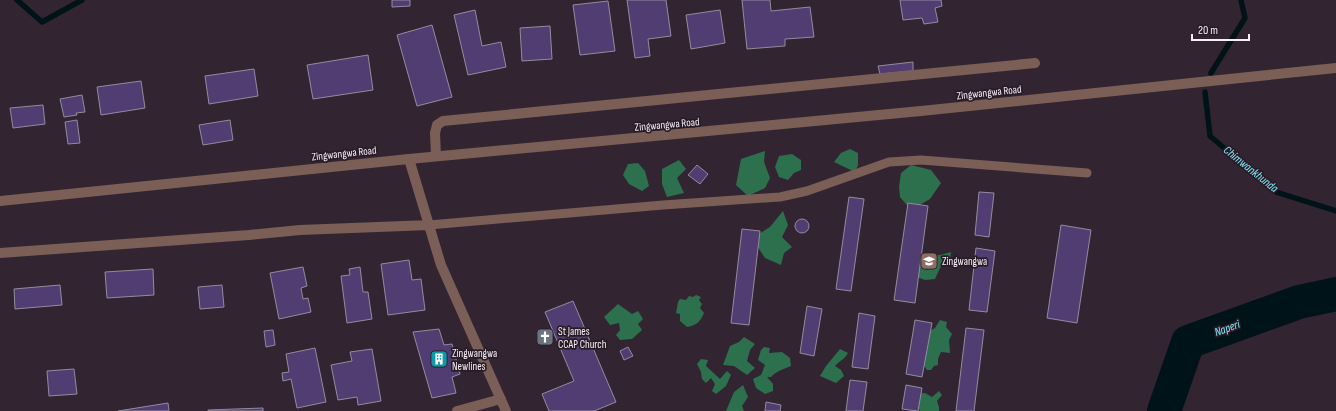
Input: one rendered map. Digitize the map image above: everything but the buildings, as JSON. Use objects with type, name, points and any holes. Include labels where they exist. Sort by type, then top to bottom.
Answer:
[{"type":"street","points":[[436,156],[435,133],[437,125],[443,121],[1035,63]]},
{"type":"street","name":"Zingwangwa Road","points":[[0,201],[436,156],[921,112],[1336,68]]},
{"type":"street","points":[[409,159],[441,265],[506,411]]},
{"type":"street","points":[[0,253],[300,230],[428,226]]},
{"type":"street","points":[[457,411],[501,399]]},
{"type":"lane","points":[[428,226],[656,206],[780,197],[807,191],[889,162],[921,160],[1087,173]]},
{"type":"green space","points":[[850,149],[858,153],[858,165],[855,172],[834,162],[841,153]]},
{"type":"green space","points":[[765,151],[764,162],[770,178],[765,188],[748,196],[736,185],[741,159]]},
{"type":"green space","points":[[792,154],[801,160],[801,170],[794,173],[788,180],[779,177],[775,167],[779,156]]},
{"type":"green space","points":[[679,160],[686,169],[677,178],[684,193],[667,197],[662,184],[662,169]]},
{"type":"green space","points":[[638,163],[645,171],[649,186],[642,191],[629,184],[623,175],[628,164]]},
{"type":"green space","points":[[911,165],[931,170],[941,183],[930,199],[911,210],[900,197],[899,187],[901,173]]},
{"type":"green space","points":[[783,211],[788,225],[782,237],[792,247],[784,253],[781,265],[765,258],[752,238],[770,227]]},
{"type":"green space","points":[[951,252],[950,260],[941,266],[935,279],[925,280],[912,275],[916,260]]},
{"type":"green space","points":[[696,295],[701,297],[699,300],[702,304],[700,308],[704,313],[698,323],[687,327],[680,321],[680,314],[676,313],[678,302],[680,299],[686,300],[689,296],[693,297]]},
{"type":"green space","points":[[618,304],[632,314],[638,311],[643,319],[638,324],[642,330],[632,339],[620,340],[616,335],[620,330],[619,323],[610,325],[604,317]]},
{"type":"green space","points":[[940,320],[947,322],[946,327],[952,334],[949,340],[950,353],[941,352],[938,359],[938,365],[934,366],[931,370],[927,370],[922,363],[927,332],[935,328]]},
{"type":"green space","points":[[744,337],[755,344],[750,350],[747,361],[755,368],[747,375],[734,366],[723,365],[730,346],[739,342]]},
{"type":"green space","points":[[764,347],[770,348],[769,353],[782,352],[790,358],[791,366],[771,377],[767,377],[773,384],[773,391],[765,394],[756,388],[753,379],[761,375],[765,365],[758,360],[761,350]]},
{"type":"green space","points":[[840,349],[848,353],[835,366],[841,370],[844,376],[836,383],[820,376]]},
{"type":"green space","points":[[701,359],[708,360],[706,366],[720,379],[727,371],[731,375],[726,386],[716,394],[712,391],[715,384],[711,378],[706,383],[702,379],[701,372],[697,364]]},
{"type":"green space","points":[[743,385],[748,397],[742,406],[744,411],[726,411],[734,392]]},
{"type":"green space","points":[[939,391],[942,395],[937,401],[939,411],[920,411],[915,403],[916,394],[925,393],[932,397]]},
{"type":"waterway","name":"Chimwankhunda","points":[[17,0],[42,22],[82,0]]},
{"type":"waterway","name":"Chimwankhunda","points":[[1211,73],[1245,18],[1241,0]]},
{"type":"waterway","name":"Chimwankhunda","points":[[1205,92],[1210,136],[1276,192],[1336,211]]},
{"type":"waterway","name":"Naperi","points":[[1164,411],[1188,342],[1299,302],[1336,294]]},
{"type":"place","name":"Zingwangwa","points":[[929,261]]},
{"type":"place","name":"St James CCAP Church","points":[[545,337]]},
{"type":"place","name":"Zingwangwa Newlines","points":[[439,359]]}]
